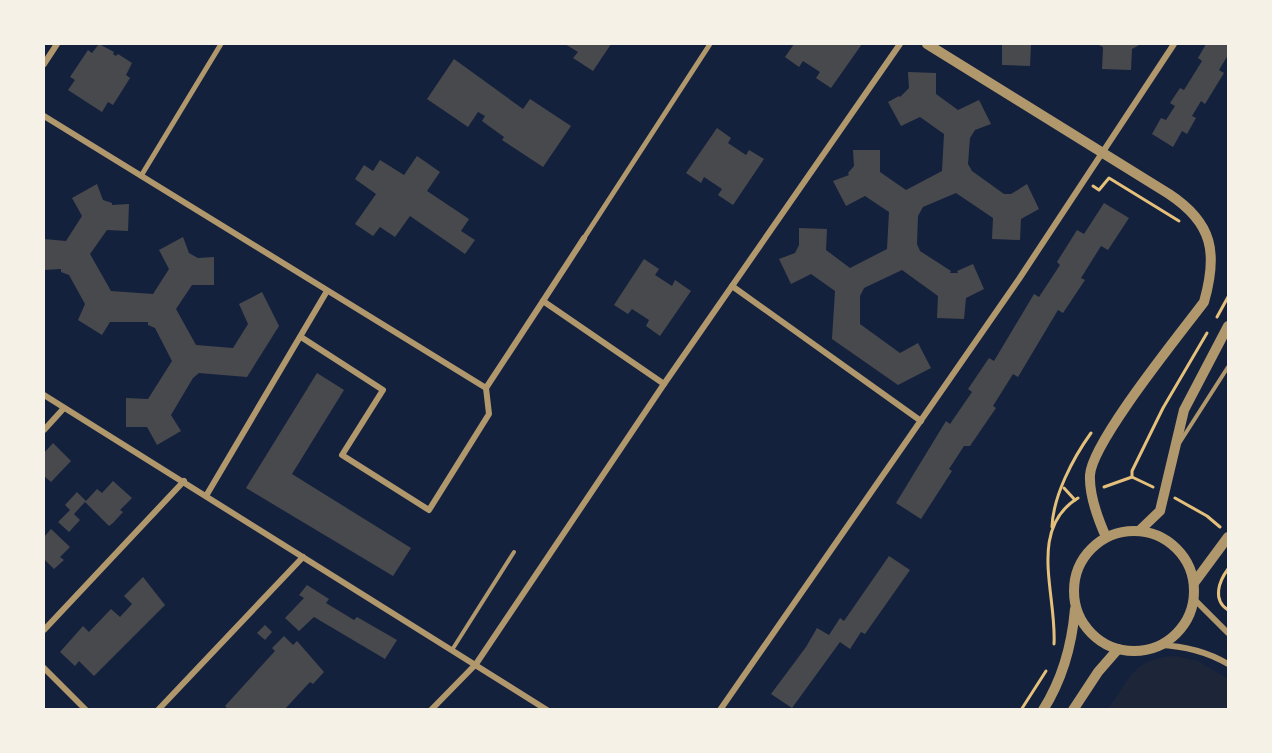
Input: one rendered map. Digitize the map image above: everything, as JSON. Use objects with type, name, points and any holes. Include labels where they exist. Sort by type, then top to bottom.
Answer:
[{"type":"street","points":[[44,64],[57,44]]},
{"type":"street","points":[[141,176],[220,44]]},
{"type":"street","points":[[302,337],[383,390],[342,455],[429,510],[489,414],[486,388],[710,44]]},
{"type":"street","points":[[431,710],[476,664],[664,384],[900,44]]},
{"type":"street","points":[[927,44],[1191,208],[1207,232],[1211,254],[1210,278],[1204,302],[1101,444],[1090,473],[1091,491],[1106,537]]},
{"type":"street","points":[[720,710],[1085,181],[1174,44]]},
{"type":"street","points":[[44,116],[486,388]]},
{"type":"street","points":[[732,286],[921,421]]},
{"type":"street","points":[[206,496],[302,337],[327,291]]},
{"type":"street","points":[[543,301],[664,384]]},
{"type":"street","points":[[1140,531],[1160,511],[1184,410],[1228,326]]},
{"type":"street","points":[[44,395],[547,710]]},
{"type":"street","points":[[44,430],[64,408]]},
{"type":"street","points":[[44,630],[184,482]]},
{"type":"street","points":[[1043,710],[1059,679],[1073,632],[1076,606],[1074,590],[1082,559],[1106,537],[1122,532],[1140,531],[1155,534],[1175,548],[1189,567],[1194,583],[1193,598],[1182,626],[1159,645]]},
{"type":"street","points":[[1194,583],[1225,532]]},
{"type":"street","points":[[158,710],[303,557]]},
{"type":"street","points":[[1193,598],[1228,633]]},
{"type":"street","points":[[1076,606],[1091,633],[1118,649],[1138,650],[1159,645],[1183,646],[1214,655],[1228,664]]},
{"type":"street","points":[[1073,710],[1098,672],[1118,649]]},
{"type":"street","points":[[44,668],[86,710]]},
{"type":"lane","points":[[1173,453],[1228,367]]},
{"type":"lane","points":[[452,650],[514,552]]},
{"type":"path","points":[[1085,181],[1099,190],[1109,178],[1181,222]]},
{"type":"path","points":[[1214,321],[1228,297]]},
{"type":"path","points":[[1131,477],[1163,408],[1209,330]]},
{"type":"path","points":[[1054,648],[1056,622],[1047,547],[1053,513],[1081,447],[1096,426]]},
{"type":"path","points":[[1052,527],[1061,512],[1075,500],[1091,491],[1131,477],[1207,516],[1225,532]]},
{"type":"path","points":[[1063,487],[1075,500]]},
{"type":"path","points":[[1228,569],[1221,579],[1218,593],[1224,607],[1228,610]]},
{"type":"path","points":[[1021,710],[1046,670]]},
{"type":"shaded area","points":[[1175,656],[1198,661],[1228,679],[1228,709],[1108,709],[1128,679],[1141,666],[1150,661]]},
{"type":"building","points":[[99,44],[114,52],[116,56],[118,54],[132,63],[126,75],[130,78],[113,105],[108,102],[102,112],[68,90],[75,80],[70,77],[88,50],[92,53]]},
{"type":"building","points":[[565,44],[611,44],[593,71],[573,58],[578,52]]},
{"type":"building","points":[[794,44],[862,44],[831,88],[816,78],[820,72],[803,61],[799,67],[785,57]]},
{"type":"building","points":[[1002,44],[1031,44],[1030,66],[1002,65]]},
{"type":"building","points":[[1097,44],[1141,44],[1132,49],[1131,70],[1102,69],[1103,47]]},
{"type":"building","points":[[1206,44],[1228,44],[1228,55],[1219,70],[1224,73],[1205,104],[1201,101],[1192,116],[1196,118],[1187,134],[1182,131],[1173,147],[1152,134],[1161,118],[1166,120],[1175,106],[1170,103],[1180,88],[1184,90],[1202,61],[1198,58]]},
{"type":"building","points":[[454,59],[523,109],[530,99],[571,126],[543,167],[502,140],[504,137],[482,121],[485,116],[478,112],[468,127],[427,99]]},
{"type":"building","points":[[908,72],[936,73],[936,94],[958,110],[979,100],[991,124],[975,130],[970,138],[968,164],[972,171],[1004,194],[1011,194],[1027,184],[1039,209],[1021,219],[1020,240],[992,239],[993,218],[956,193],[923,207],[918,216],[917,244],[920,251],[951,271],[950,273],[958,273],[957,271],[973,264],[984,289],[966,298],[964,319],[937,318],[938,296],[902,270],[864,288],[860,296],[860,324],[900,353],[918,343],[931,368],[898,385],[832,339],[835,291],[811,274],[791,284],[779,259],[795,253],[799,245],[799,228],[827,229],[826,250],[850,268],[887,249],[889,212],[865,196],[846,206],[833,181],[849,175],[848,173],[854,166],[853,150],[880,150],[880,172],[906,190],[942,171],[944,134],[920,117],[901,126],[888,102],[900,97],[909,88]]},
{"type":"building","points":[[717,128],[731,138],[728,143],[746,155],[749,150],[764,159],[733,205],[718,195],[722,189],[704,177],[701,183],[686,173]]},
{"type":"building","points":[[417,156],[440,172],[427,191],[469,219],[461,231],[475,240],[465,254],[410,216],[395,237],[380,227],[373,236],[355,224],[376,194],[355,179],[364,165],[373,171],[380,160],[404,175]]},
{"type":"building","points":[[97,184],[103,200],[112,205],[129,204],[128,231],[107,230],[90,254],[111,291],[153,294],[169,269],[159,250],[183,237],[189,253],[198,258],[214,257],[214,285],[192,285],[176,309],[196,345],[233,348],[248,324],[239,304],[262,292],[279,326],[247,377],[199,373],[193,378],[171,415],[181,431],[157,445],[147,427],[126,427],[126,398],[148,399],[172,361],[155,328],[148,325],[148,322],[110,322],[102,335],[78,320],[85,304],[69,275],[61,272],[61,269],[44,270],[44,239],[66,241],[82,216],[72,198]]},
{"type":"building","points":[[1104,203],[1129,218],[1108,250],[1101,246],[1081,278],[1085,280],[1063,313],[1058,310],[1018,377],[1013,374],[993,406],[996,408],[970,446],[964,446],[949,469],[952,471],[921,519],[896,503],[946,421],[950,424],[972,392],[968,389],[989,358],[994,361],[1034,294],[1039,297],[1060,265],[1057,262],[1077,230],[1084,234]]},
{"type":"building","points":[[644,259],[659,269],[655,275],[672,286],[675,280],[691,291],[660,336],[646,326],[649,320],[632,309],[628,314],[614,305]]},
{"type":"building","points":[[317,373],[344,390],[292,474],[411,548],[393,576],[246,488]]},
{"type":"building","points":[[53,443],[71,461],[51,482],[44,476],[44,453]]},
{"type":"building","points":[[113,481],[132,498],[120,510],[123,512],[109,526],[85,502],[74,514],[80,520],[69,532],[58,522],[70,510],[65,505],[77,492],[86,501],[97,489],[102,493]]},
{"type":"building","points":[[51,529],[70,547],[60,557],[64,560],[54,569],[44,559],[44,537]]},
{"type":"building","points":[[889,556],[910,570],[865,634],[861,632],[850,649],[840,642],[792,708],[771,694],[806,647],[817,628],[829,635],[840,618],[844,621]]},
{"type":"building","points":[[143,577],[165,605],[94,676],[79,661],[75,666],[60,652],[83,626],[89,632],[111,609],[120,617],[132,604],[124,596]]},
{"type":"building","points":[[307,585],[329,599],[326,603],[354,620],[357,617],[397,640],[385,659],[314,617],[299,631],[285,618],[304,598],[299,595]]},
{"type":"building","points":[[265,625],[272,632],[265,640],[257,633]]},
{"type":"building","points":[[284,636],[293,645],[297,641],[324,672],[313,684],[310,682],[284,710],[229,710],[225,706],[275,651],[272,648]]}]
